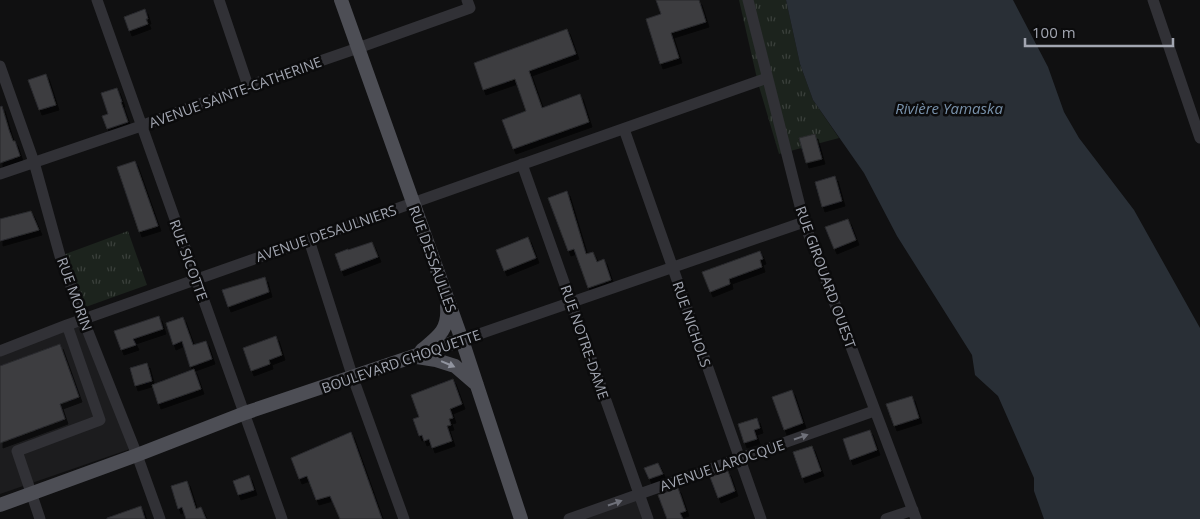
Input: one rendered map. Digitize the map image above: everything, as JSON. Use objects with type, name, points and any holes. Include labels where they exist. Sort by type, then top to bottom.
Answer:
[{"type":"main road","name":"RUE DESSAULLES","points":[[341,0],[462,340],[522,519]]},
{"type":"main road","points":[[414,357],[439,336],[443,330],[448,311],[446,297]]},
{"type":"main road","name":"BOULEVARD CHOQUETTE","points":[[0,505],[245,413],[462,340]]},
{"type":"main road","points":[[414,357],[436,360],[455,366],[477,386]]},
{"type":"street","name":"RUE SICOTTE","points":[[97,0],[282,519]]},
{"type":"street","points":[[219,0],[248,86]]},
{"type":"street","name":"RUE GIROUARD OUEST","points":[[748,0],[804,222],[874,411],[915,514]]},
{"type":"street","points":[[1153,0],[1195,109],[1200,138]]},
{"type":"street","name":"AVENUE SAINTE-CATHERINE","points":[[0,174],[141,126],[358,48],[468,4]]},
{"type":"street","name":"RUE MORIN","points":[[0,66],[34,162],[60,256],[160,519]]},
{"type":"street","name":"AVENUE DESAULNIERS","points":[[0,351],[83,319],[767,78]]},
{"type":"street","name":"RUE NICHOLS","points":[[624,129],[761,519]]},
{"type":"street","name":"RUE NOTRE-DAME","points":[[522,164],[648,519]]},
{"type":"street","name":"BOULEVARD CHOQUETTE","points":[[462,340],[804,222]]},
{"type":"street","points":[[309,240],[352,378],[404,519]]},
{"type":"street","points":[[67,325],[100,420]]},
{"type":"street","name":"AVENUE LAROCQUE","points":[[569,519],[874,411]]},
{"type":"street","points":[[40,519],[17,451],[100,420],[122,420]]},
{"type":"street","points":[[886,519],[915,514]]},
{"type":"shaded area","points":[[83,319],[133,448],[0,494],[0,352]]},
{"type":"shaded area","points":[[639,494],[648,519],[569,519]]},
{"type":"green space","points":[[739,0],[786,0],[800,64],[813,100],[839,138],[779,154],[758,83]]},
{"type":"green space","points":[[128,231],[147,285],[80,309],[60,256]]},
{"type":"water","name":"Rivière Yamaska","points":[[786,0],[1013,0],[1048,67],[1064,112],[1079,138],[1134,210],[1200,328],[1200,519],[1044,519],[1034,491],[1034,478],[998,396],[975,375],[972,355],[897,236],[864,173],[813,100],[800,64]]},
{"type":"building","points":[[656,0],[699,0],[706,22],[671,33],[679,58],[660,64],[646,19],[661,14]]},
{"type":"building","points":[[145,9],[148,24],[129,31],[124,17]]},
{"type":"building","points":[[567,29],[576,54],[529,71],[542,108],[580,94],[589,122],[513,149],[502,120],[526,111],[515,79],[483,90],[474,63]]},
{"type":"building","points":[[46,74],[56,105],[39,110],[28,80]]},
{"type":"building","points":[[117,88],[128,122],[107,129],[102,116],[108,114],[101,93]]},
{"type":"building","points":[[2,106],[9,130],[20,156],[0,163],[0,107]]},
{"type":"building","points":[[815,134],[822,159],[806,163],[799,138]]},
{"type":"building","points":[[135,161],[158,226],[139,232],[117,167]]},
{"type":"building","points":[[835,176],[842,201],[822,207],[815,182]]},
{"type":"building","points":[[567,191],[586,254],[593,252],[597,262],[604,259],[611,280],[588,288],[574,249],[568,251],[548,198]]},
{"type":"building","points":[[31,211],[39,230],[0,241],[0,219]]},
{"type":"building","points":[[848,219],[856,240],[834,249],[825,227]]},
{"type":"building","points":[[528,237],[536,258],[504,271],[496,250]]},
{"type":"building","points":[[372,242],[378,257],[341,271],[335,254]]},
{"type":"building","points":[[760,251],[763,259],[760,260],[762,267],[729,279],[730,284],[710,292],[702,272]]},
{"type":"building","points":[[265,277],[269,292],[228,307],[222,290]]},
{"type":"building","points":[[159,316],[163,329],[133,339],[136,345],[121,350],[114,331]]},
{"type":"building","points":[[183,317],[193,345],[206,341],[212,359],[190,367],[182,341],[173,345],[166,323]]},
{"type":"building","points":[[276,336],[282,355],[269,360],[270,364],[251,371],[243,348]]},
{"type":"building","points":[[60,344],[79,397],[60,404],[65,419],[0,443],[0,366]]},
{"type":"building","points":[[147,363],[152,381],[135,386],[130,368]]},
{"type":"building","points":[[194,369],[201,389],[158,404],[152,385]]},
{"type":"building","points":[[453,379],[462,404],[450,409],[453,418],[449,419],[451,425],[447,426],[452,441],[432,448],[429,439],[424,441],[422,435],[419,436],[413,419],[419,417],[411,395]]},
{"type":"building","points":[[792,390],[803,423],[784,430],[772,397]]},
{"type":"building","points":[[912,396],[919,418],[894,426],[886,404]]},
{"type":"building","points":[[757,418],[760,428],[754,430],[757,439],[744,443],[738,424]]},
{"type":"building","points":[[870,430],[877,450],[850,460],[843,439]]},
{"type":"building","points":[[351,432],[382,519],[340,519],[330,496],[316,500],[307,476],[299,479],[291,458]]},
{"type":"building","points":[[812,446],[821,471],[802,478],[793,452]]},
{"type":"building","points":[[658,463],[663,474],[649,479],[644,468]]},
{"type":"building","points":[[728,471],[735,491],[718,498],[710,477]]},
{"type":"building","points":[[249,475],[254,490],[238,495],[233,481]]},
{"type":"building","points":[[187,481],[196,509],[201,507],[206,519],[186,519],[182,507],[178,509],[171,486]]},
{"type":"building","points":[[678,488],[686,511],[680,513],[683,519],[667,519],[658,495]]},
{"type":"building","points":[[141,506],[145,519],[107,519],[107,518]]}]
